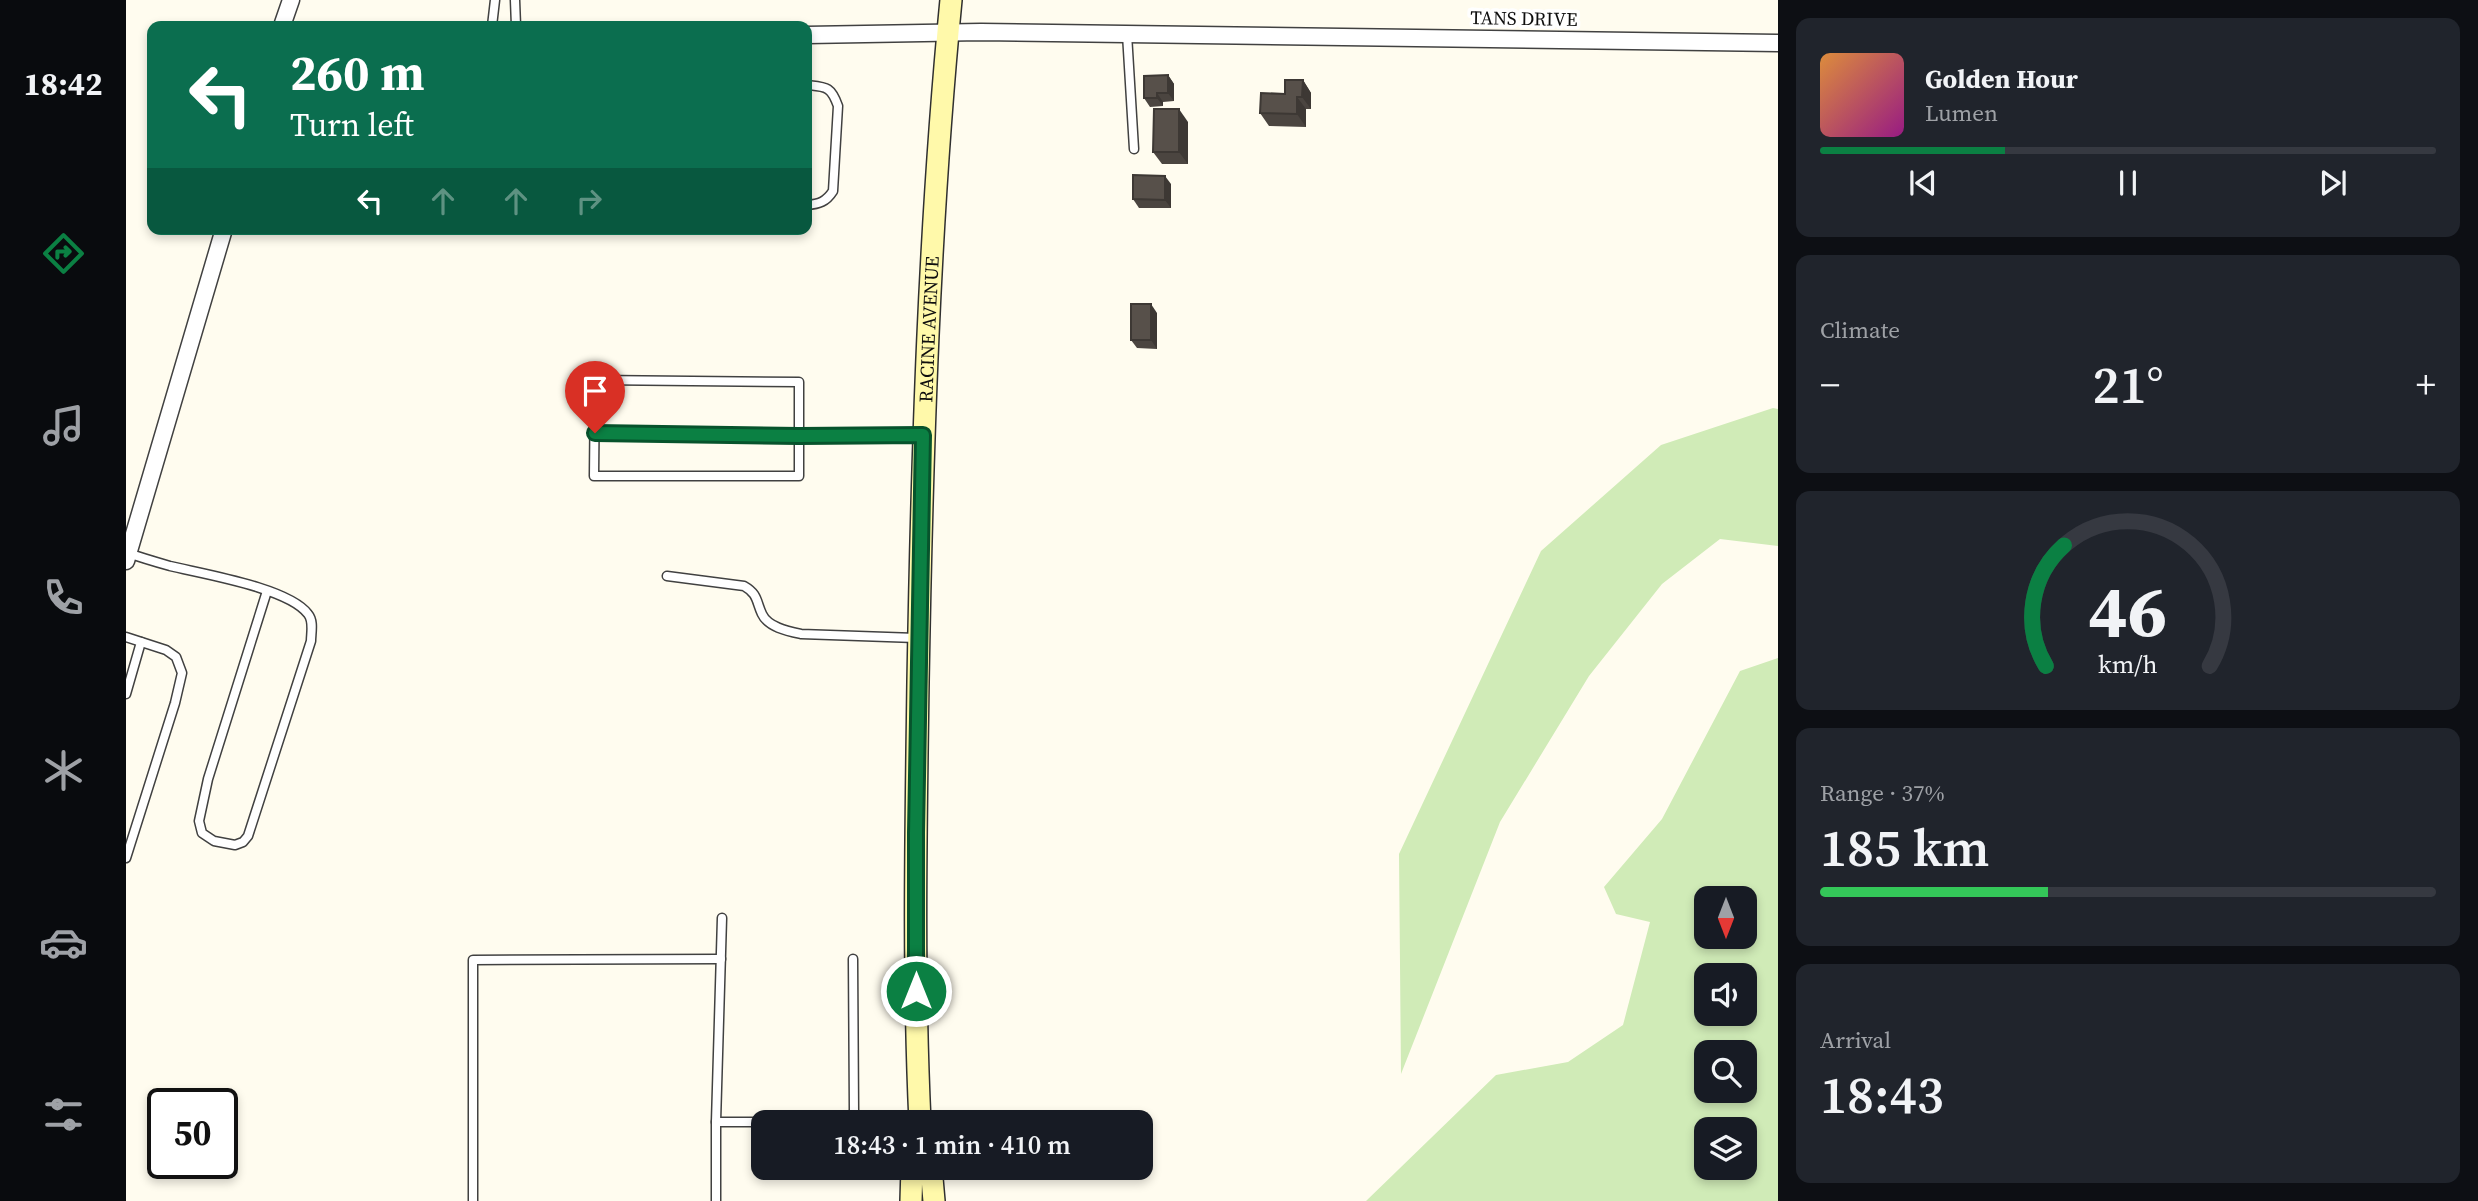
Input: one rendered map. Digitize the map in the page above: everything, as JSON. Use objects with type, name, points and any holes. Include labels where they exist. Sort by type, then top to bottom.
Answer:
[{"type":"main road","name":"RACINE AVENUE","points":[[920,1110],[915,901],[923,435],[930,266],[951,0]]},
{"type":"main road","points":[[911,1201],[912,1180]]},
{"type":"main road","points":[[932,1180],[934,1201]]},
{"type":"street","points":[[284,21],[291,0]]},
{"type":"street","name":"TANS DRIVE","points":[[812,35],[1127,34],[1778,43]]},
{"type":"street","points":[[127,557],[222,235]]},
{"type":"lane","points":[[493,21],[495,0]]},
{"type":"lane","points":[[515,0],[516,21]]},
{"type":"lane","points":[[1127,34],[1134,149]]},
{"type":"lane","points":[[812,86],[826,87],[834,94],[838,106],[833,191],[828,199],[812,205]]},
{"type":"lane","points":[[595,380],[799,382],[799,477],[594,476],[595,433],[595,380]]},
{"type":"lane","points":[[595,433],[923,435]]},
{"type":"lane","points":[[127,557],[267,591],[284,596],[309,614],[312,622],[311,641],[248,836],[235,845],[214,841],[202,833],[199,821],[208,779],[267,591]]},
{"type":"lane","points":[[667,576],[744,586],[758,598],[762,615],[771,624],[800,634],[919,638]]},
{"type":"lane","points":[[126,637],[166,650],[176,657],[181,667],[182,679],[126,858]]},
{"type":"lane","points":[[126,694],[141,642]]},
{"type":"lane","points":[[716,1201],[722,918]]},
{"type":"lane","points":[[473,1201],[473,960],[721,959]]},
{"type":"lane","points":[[853,959],[853,1110]]},
{"type":"lane","points":[[716,1122],[751,1122]]},
{"type":"green space","points":[[1773,408],[1778,409],[1778,546],[1720,539],[1662,584],[1589,676],[1500,822],[1401,1074],[1399,854],[1541,551],[1661,445]]},
{"type":"green space","points":[[1778,658],[1778,1201],[1366,1201],[1496,1075],[1568,1062],[1623,1025],[1650,922],[1616,914],[1604,887],[1662,819],[1740,671]]},
{"type":"building","points":[[1168,75],[1168,93],[1157,93],[1157,98],[1144,98],[1144,76]]},
{"type":"building","points":[[1285,80],[1303,80],[1302,97],[1297,97],[1297,114],[1260,113],[1261,93],[1285,94]]},
{"type":"building","points":[[1154,109],[1179,109],[1179,152],[1153,152]]},
{"type":"building","points":[[1133,175],[1165,176],[1165,200],[1133,199]]},
{"type":"building","points":[[1131,304],[1151,304],[1151,340],[1131,340]]},
{"type":"route","points":[[595,433],[923,435],[915,889],[916,991]]}]
